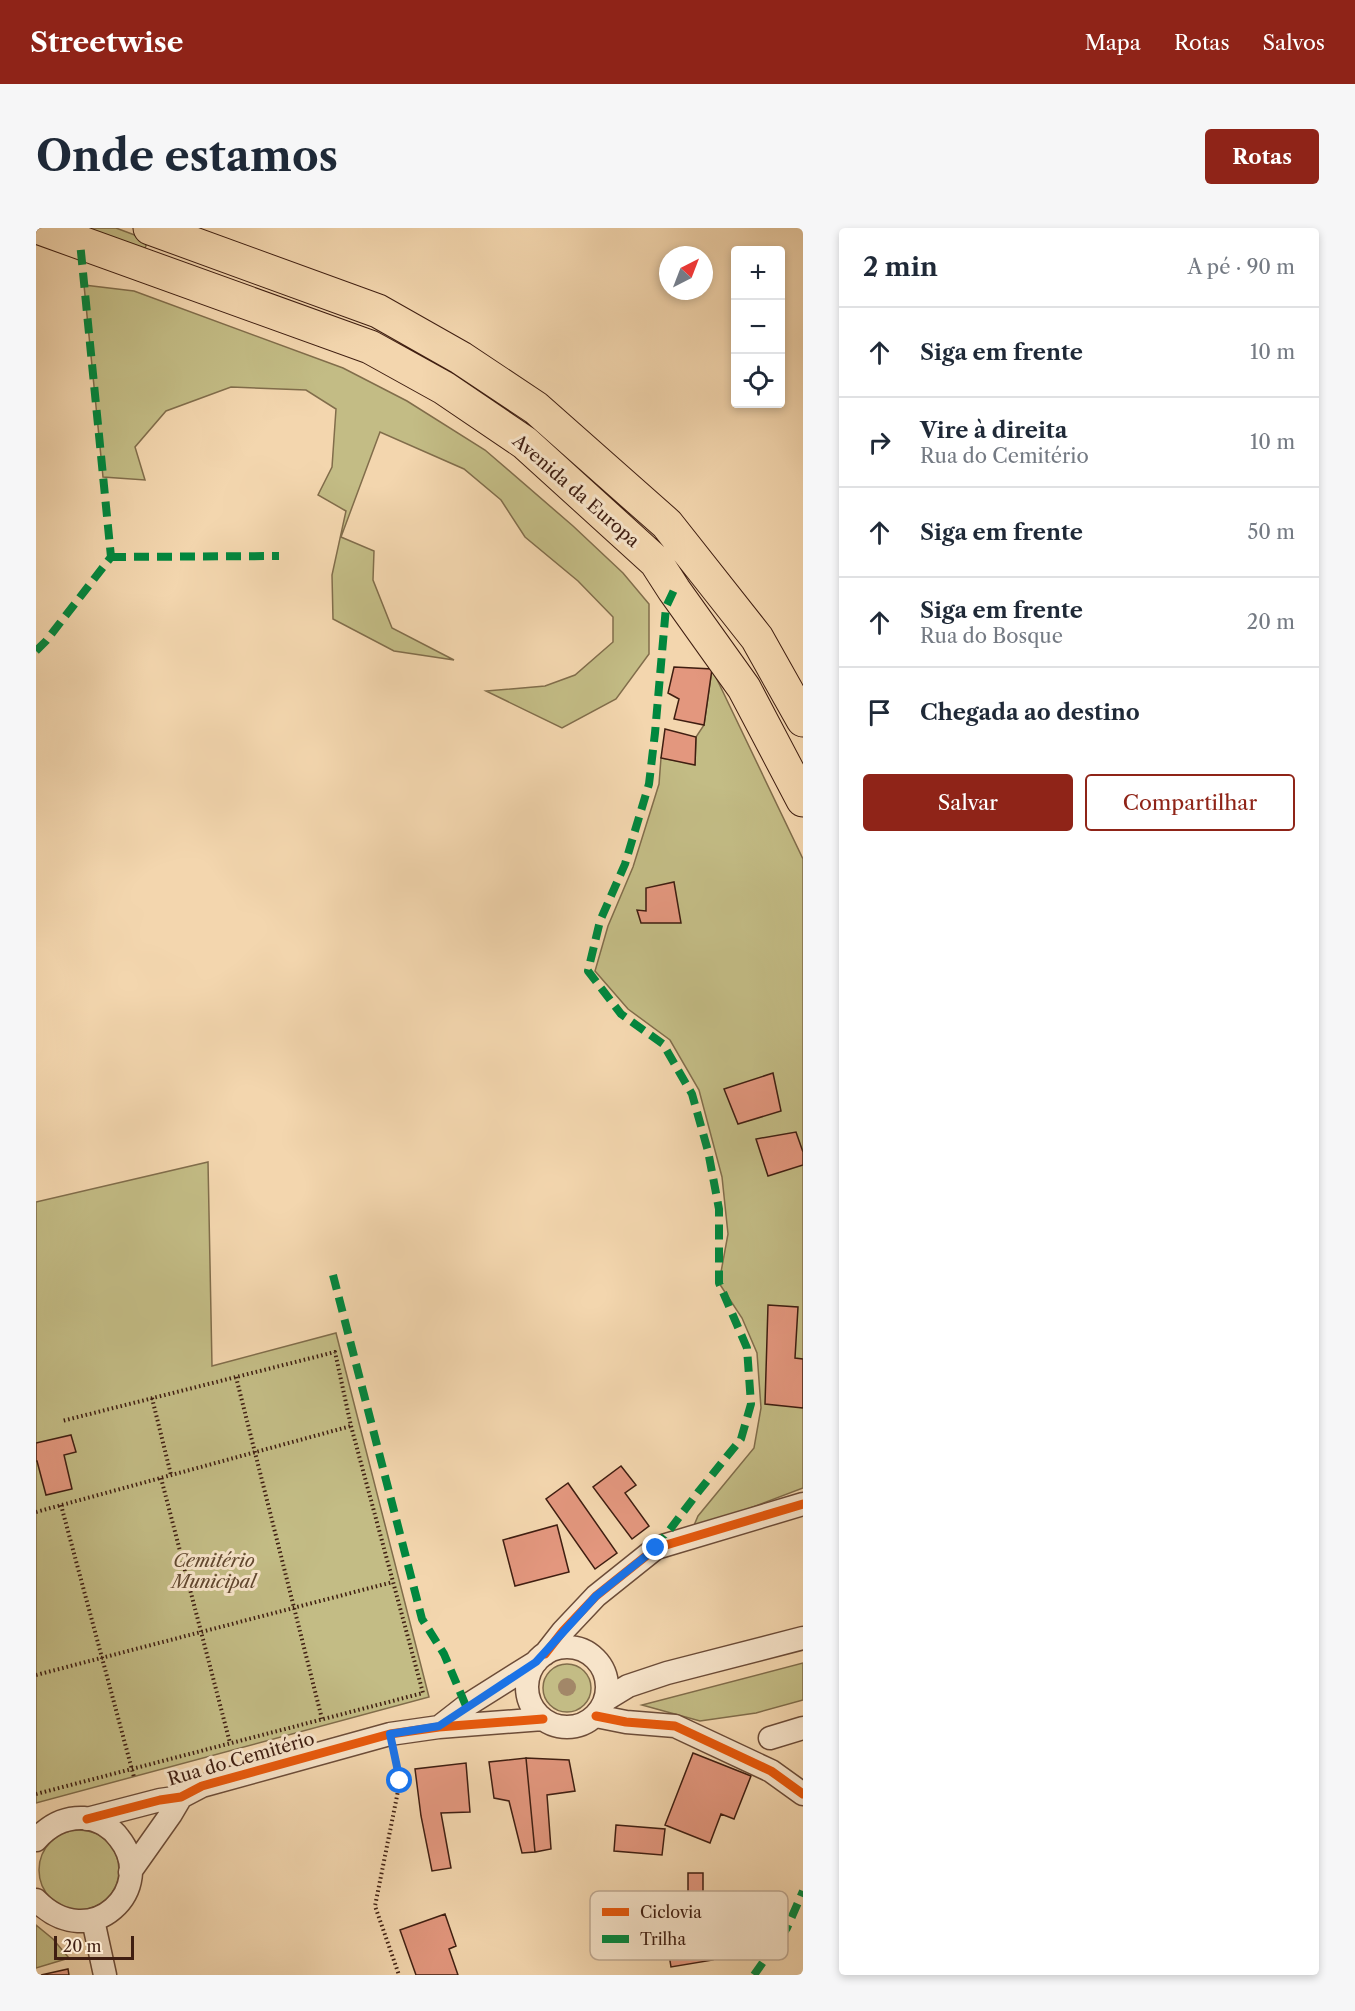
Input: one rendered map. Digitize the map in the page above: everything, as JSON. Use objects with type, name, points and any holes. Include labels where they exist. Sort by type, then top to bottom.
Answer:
[{"type":"main road","name":"Avenida da Europa","points":[[40,228],[370,347],[444,388],[525,443],[656,562],[744,688],[803,800]]},
{"type":"main road","name":"Avenida da Europa","points":[[150,228],[378,311],[461,358],[536,408],[667,524],[757,638],[803,720]]},
{"type":"street","points":[[803,1504],[656,1548],[596,1596],[540,1658],[530,1673],[527,1686],[529,1699],[534,1710],[554,1725],[568,1728],[582,1725],[628,1686],[667,1673],[803,1638]]},
{"type":"street","points":[[596,1596],[587,1635],[608,1680],[608,1694],[601,1708]]},
{"type":"street","points":[[439,1726],[556,1648],[581,1649],[599,1664],[621,1674],[667,1673]]},
{"type":"street","points":[[601,1708],[626,1722],[675,1726],[771,1771],[803,1794]]},
{"type":"street","name":"Rua do Cemitério","points":[[36,1840],[44,1830],[57,1822],[72,1818],[87,1819],[160,1800],[181,1797],[202,1786],[390,1734],[439,1726],[543,1719]]},
{"type":"street","points":[[771,1738],[803,1728]]},
{"type":"street","name":"Rua do Cemitério","points":[[130,1872],[181,1797]]},
{"type":"street","points":[[36,1900],[47,1912],[61,1919],[77,1922],[93,1920],[107,1914],[119,1904],[127,1890],[130,1859],[124,1845],[114,1832],[102,1823],[87,1819]]},
{"type":"street","points":[[93,1920],[105,1975]]},
{"type":"path","points":[[36,1794],[423,1693],[351,1426],[335,1352],[62,1421]]},
{"type":"path","points":[[236,1377],[322,1719]]},
{"type":"path","points":[[152,1398],[171,1475]]},
{"type":"path","points":[[36,1512],[351,1426]]},
{"type":"path","points":[[161,1478],[230,1743]]},
{"type":"path","points":[[61,1505],[134,1777]]},
{"type":"path","points":[[36,1675],[393,1582]]},
{"type":"path","points":[[390,1734],[400,1781],[375,1906],[399,1975]]},
{"type":"green space","points":[[81,228],[116,228],[148,240],[144,251]]},
{"type":"green space","points":[[84,285],[134,291],[343,368],[407,401],[485,450],[573,526],[623,573],[649,604],[649,654],[616,699],[562,728],[486,691],[545,686],[575,675],[613,642],[613,617],[578,581],[525,537],[501,500],[464,469],[380,432],[341,537],[374,551],[373,580],[392,628],[454,660],[394,651],[333,619],[332,575],[346,511],[318,495],[332,467],[336,409],[306,390],[231,387],[166,411],[135,447],[145,480],[103,477]]},
{"type":"green space","points":[[712,669],[803,859],[803,1488],[692,1530],[698,1516],[754,1448],[761,1408],[757,1353],[742,1318],[719,1283],[728,1234],[722,1177],[699,1090],[670,1040],[628,1009],[595,971],[608,926],[633,867],[659,784],[661,758],[695,764],[696,737],[704,725]]},
{"type":"green space","name":"Cemitério Municipal","points":[[208,1162],[212,1366],[336,1333],[429,1697],[36,1803],[36,1202]]},
{"type":"green space","points":[[803,1663],[803,1700],[756,1713],[700,1721],[642,1705]]},
{"type":"green space","points":[[567,1664],[584,1671],[591,1688],[584,1705],[567,1712],[550,1705],[543,1688],[550,1671]]},
{"type":"green space","points":[[79,1830],[94,1833],[107,1842],[116,1855],[119,1870],[116,1885],[107,1898],[94,1907],[79,1910],[64,1907],[51,1898],[42,1885],[39,1870],[42,1855],[51,1842],[64,1833]]},
{"type":"green space","points":[[36,1925],[53,1939],[69,1958],[36,1968]]},
{"type":"building","points":[[674,667],[712,669],[704,725],[674,719],[679,699],[668,693]]},
{"type":"building","points":[[665,729],[696,737],[695,765],[661,758]]},
{"type":"building","points":[[674,882],[681,923],[641,923],[637,910],[646,911],[646,888]]},
{"type":"building","points":[[773,1073],[781,1111],[738,1124],[724,1089]]},
{"type":"building","points":[[796,1132],[803,1152],[803,1165],[768,1176],[756,1139]]},
{"type":"building","points":[[768,1305],[798,1307],[795,1358],[803,1359],[803,1408],[765,1404]]},
{"type":"building","points":[[71,1435],[76,1452],[64,1455],[72,1489],[46,1495],[36,1461],[36,1443]]},
{"type":"building","points":[[621,1466],[636,1485],[625,1493],[649,1526],[632,1539],[593,1487]]},
{"type":"building","points":[[568,1483],[617,1553],[595,1569],[546,1499]]},
{"type":"building","points":[[557,1525],[569,1572],[515,1586],[503,1540]]},
{"type":"building","points":[[693,1753],[751,1776],[734,1819],[721,1814],[710,1843],[665,1825]]},
{"type":"building","points":[[526,1758],[569,1760],[575,1791],[547,1795],[551,1849],[535,1852]]},
{"type":"building","points":[[526,1758],[535,1852],[522,1853],[509,1801],[494,1798],[489,1762]]},
{"type":"building","points":[[466,1763],[470,1812],[441,1813],[451,1868],[432,1871],[421,1816],[415,1769]]},
{"type":"building","points":[[616,1825],[665,1829],[662,1855],[614,1851]]},
{"type":"building","points":[[688,1873],[703,1873],[703,1891],[688,1891]]},
{"type":"building","points":[[445,1914],[456,1946],[449,1949],[458,1975],[416,1975],[400,1930]]},
{"type":"building","points":[[670,1960],[713,1960],[671,1967]]},
{"type":"building","points":[[68,1969],[69,1975],[41,1975]]},
{"type":"marked path","points":[[36,651],[111,557],[80,242]]},
{"type":"marked path","points":[[111,557],[279,556]]},
{"type":"marked path","points":[[656,1548],[741,1439],[751,1404],[747,1348],[719,1283],[719,1209],[708,1151],[692,1094],[663,1044],[621,1014],[588,971],[600,921],[625,864],[649,784],[666,607],[674,590]]},
{"type":"marked path","points":[[333,1275],[422,1619],[444,1654],[466,1706]]},
{"type":"marked path","points":[[788,1926],[803,1891]]},
{"type":"marked path","points":[[754,1975],[765,1960]]},
{"type":"cycle path","points":[[545,1654],[596,1596],[656,1548],[803,1504]]},
{"type":"cycle path","points":[[596,1716],[626,1722],[675,1726],[771,1771],[803,1794]]},
{"type":"cycle path","points":[[87,1819],[160,1800],[181,1797],[202,1786],[390,1734],[439,1727],[543,1719]]},
{"type":"route","points":[[400,1781],[390,1734],[439,1726],[466,1706],[536,1662],[596,1596],[656,1548]]}]
